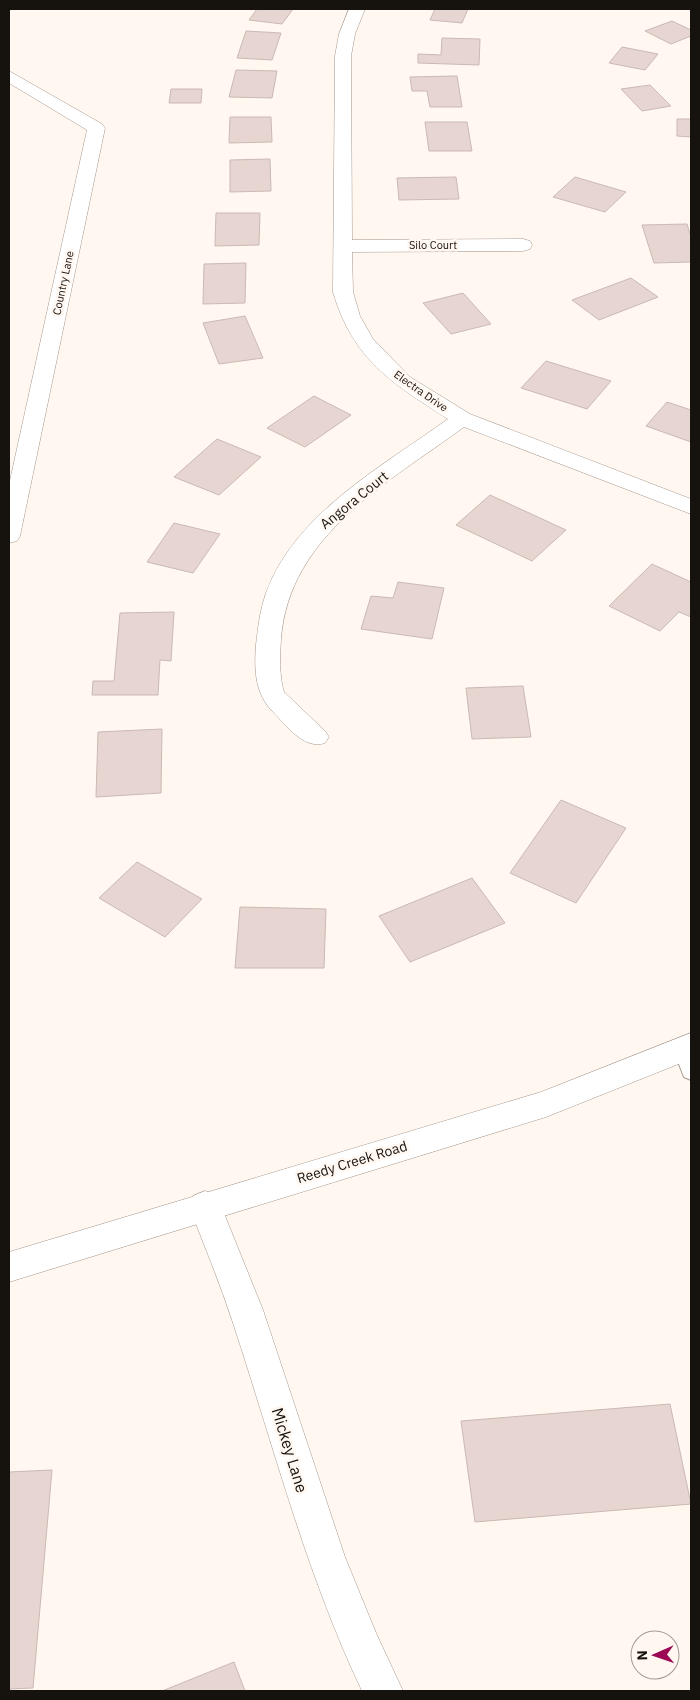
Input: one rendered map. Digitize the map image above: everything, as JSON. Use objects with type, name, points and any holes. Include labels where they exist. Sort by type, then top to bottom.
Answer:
[{"type":"street","name":"Electra Drive","points":[[357,9],[347,34],[343,56],[343,292],[350,316],[364,342],[403,381],[462,419],[691,507]]},
{"type":"street","name":"Country Lane","points":[[9,76],[96,128],[9,529]]},
{"type":"street","name":"Silo Court","points":[[343,246],[523,245]]},
{"type":"street","name":"Angora Court","points":[[316,737],[272,695],[268,636],[277,596],[290,566],[307,540],[329,518],[462,419]]},
{"type":"street","name":"Reedy Creek Road","points":[[9,1266],[546,1104],[689,1055]]},
{"type":"street","name":"Mickey Lane","points":[[205,1206],[251,1324],[327,1565],[362,1650],[382,1691]]},
{"type":"building","points":[[257,9],[293,9],[282,24],[249,20]]},
{"type":"building","points":[[435,9],[468,9],[462,23],[430,20]]},
{"type":"building","points":[[672,21],[691,30],[691,36],[671,44],[645,31]]},
{"type":"building","points":[[246,31],[281,33],[272,60],[237,58]]},
{"type":"building","points":[[442,38],[480,39],[479,65],[418,63],[418,54],[441,55]]},
{"type":"building","points":[[622,47],[658,54],[645,70],[609,63]]},
{"type":"building","points":[[236,70],[277,71],[272,98],[229,97]]},
{"type":"building","points":[[457,76],[462,107],[430,107],[427,91],[412,91],[410,77]]},
{"type":"building","points":[[650,85],[671,106],[642,111],[621,89]]},
{"type":"building","points":[[171,89],[202,89],[201,103],[169,103]]},
{"type":"building","points":[[230,117],[271,117],[272,142],[229,143]]},
{"type":"building","points":[[677,119],[691,119],[691,137],[677,136]]},
{"type":"building","points":[[425,122],[467,122],[472,151],[429,151]]},
{"type":"building","points":[[270,159],[271,191],[230,192],[230,160]]},
{"type":"building","points":[[456,177],[459,199],[399,200],[397,178]]},
{"type":"building","points":[[575,177],[626,192],[605,212],[553,197]]},
{"type":"building","points":[[216,213],[260,213],[259,245],[215,246]]},
{"type":"building","points":[[687,224],[691,237],[691,262],[654,263],[642,225]]},
{"type":"building","points":[[246,263],[245,303],[203,304],[204,264]]},
{"type":"building","points":[[631,278],[658,297],[599,320],[572,300]]},
{"type":"building","points":[[463,293],[491,324],[451,334],[423,303]]},
{"type":"building","points":[[245,316],[263,358],[219,364],[203,323]]},
{"type":"building","points":[[546,361],[611,381],[587,409],[521,388]]},
{"type":"building","points":[[314,396],[351,415],[305,447],[267,428]]},
{"type":"building","points":[[667,402],[691,410],[691,442],[646,426]]},
{"type":"building","points":[[217,439],[261,457],[219,495],[174,477]]},
{"type":"building","points":[[490,495],[566,530],[532,561],[456,525]]},
{"type":"building","points":[[174,523],[220,534],[193,573],[147,562]]},
{"type":"building","points":[[652,564],[691,582],[691,617],[679,612],[660,631],[609,606]]},
{"type":"building","points":[[398,582],[444,588],[432,639],[361,629],[371,596],[393,598]]},
{"type":"building","points":[[174,612],[171,661],[160,660],[158,695],[92,695],[93,681],[114,681],[120,613]]},
{"type":"building","points":[[523,686],[531,737],[472,739],[466,688]]},
{"type":"building","points":[[162,729],[161,793],[96,797],[98,732]]},
{"type":"building","points":[[561,800],[626,828],[576,903],[510,873]]},
{"type":"building","points":[[137,862],[202,899],[165,937],[99,898]]},
{"type":"building","points":[[472,878],[505,923],[410,962],[379,916]]},
{"type":"building","points":[[240,907],[326,909],[324,968],[235,968]]},
{"type":"building","points":[[670,1404],[691,1504],[475,1522],[461,1421]]},
{"type":"building","points":[[52,1470],[33,1688],[9,1689],[9,1472]]},
{"type":"building","points":[[234,1662],[245,1691],[162,1691]]}]
